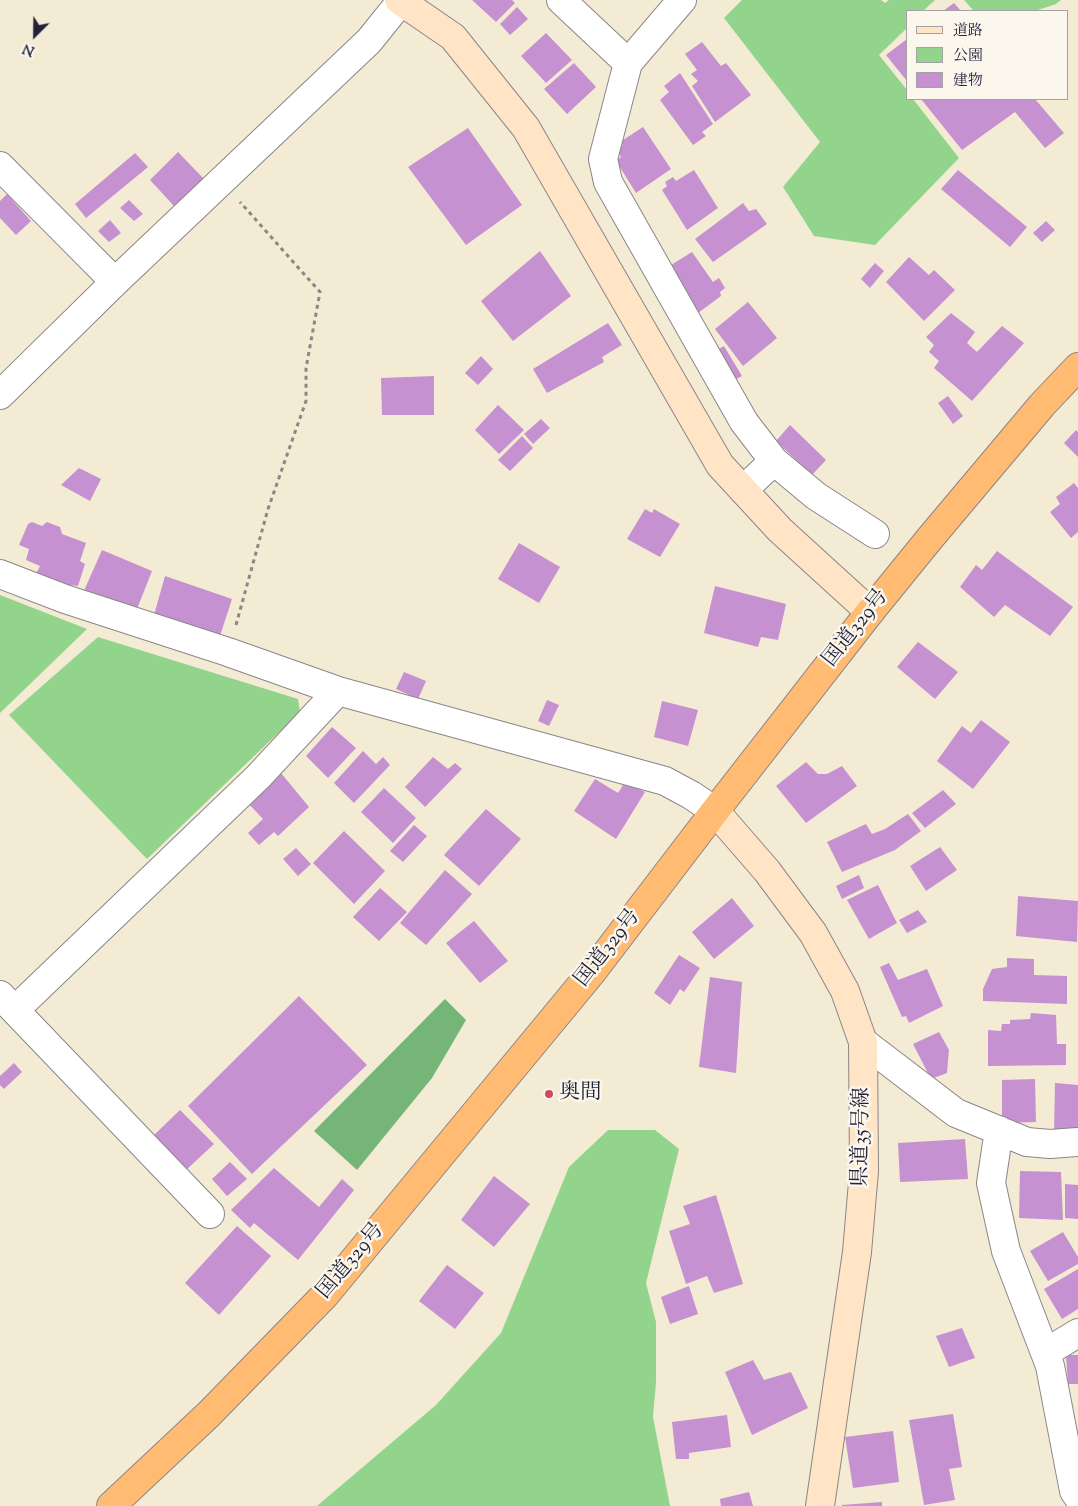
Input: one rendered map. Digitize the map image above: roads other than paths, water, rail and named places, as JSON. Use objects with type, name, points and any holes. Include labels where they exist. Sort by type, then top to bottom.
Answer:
[{"type":"highway","name":"国道329号","points":[[112,1506],[210,1414],[325,1295],[592,972],[870,612],[988,468],[1056,389],[1078,367]]},
{"type":"street","points":[[561,0],[628,63]]},
{"type":"street","points":[[682,0],[628,63],[603,160],[608,182],[744,422],[774,461],[816,496],[875,534]]},
{"type":"street","points":[[0,394],[369,41],[401,1],[453,37],[526,128],[720,465],[780,530],[870,612]]},
{"type":"street","points":[[0,166],[115,282]]},
{"type":"street","points":[[743,490],[774,461]]},
{"type":"street","points":[[0,574],[65,599],[228,652],[338,691],[665,781],[691,794],[715,811]]},
{"type":"street","points":[[210,1214],[8,1002],[258,777],[338,691]]},
{"type":"street","name":"県道35号線","points":[[715,811],[767,871],[813,933],[845,991],[863,1042],[864,1171],[857,1252],[820,1506]]},
{"type":"street","points":[[863,1042],[956,1113],[1027,1142],[1050,1144],[1078,1142]]},
{"type":"street","points":[[999,1130],[991,1183],[1006,1251],[1050,1366],[1074,1491],[1078,1497]]},
{"type":"street","points":[[1045,1353],[1078,1333]]},
{"type":"place","name":"奥間","points":[[549,1094]]}]
